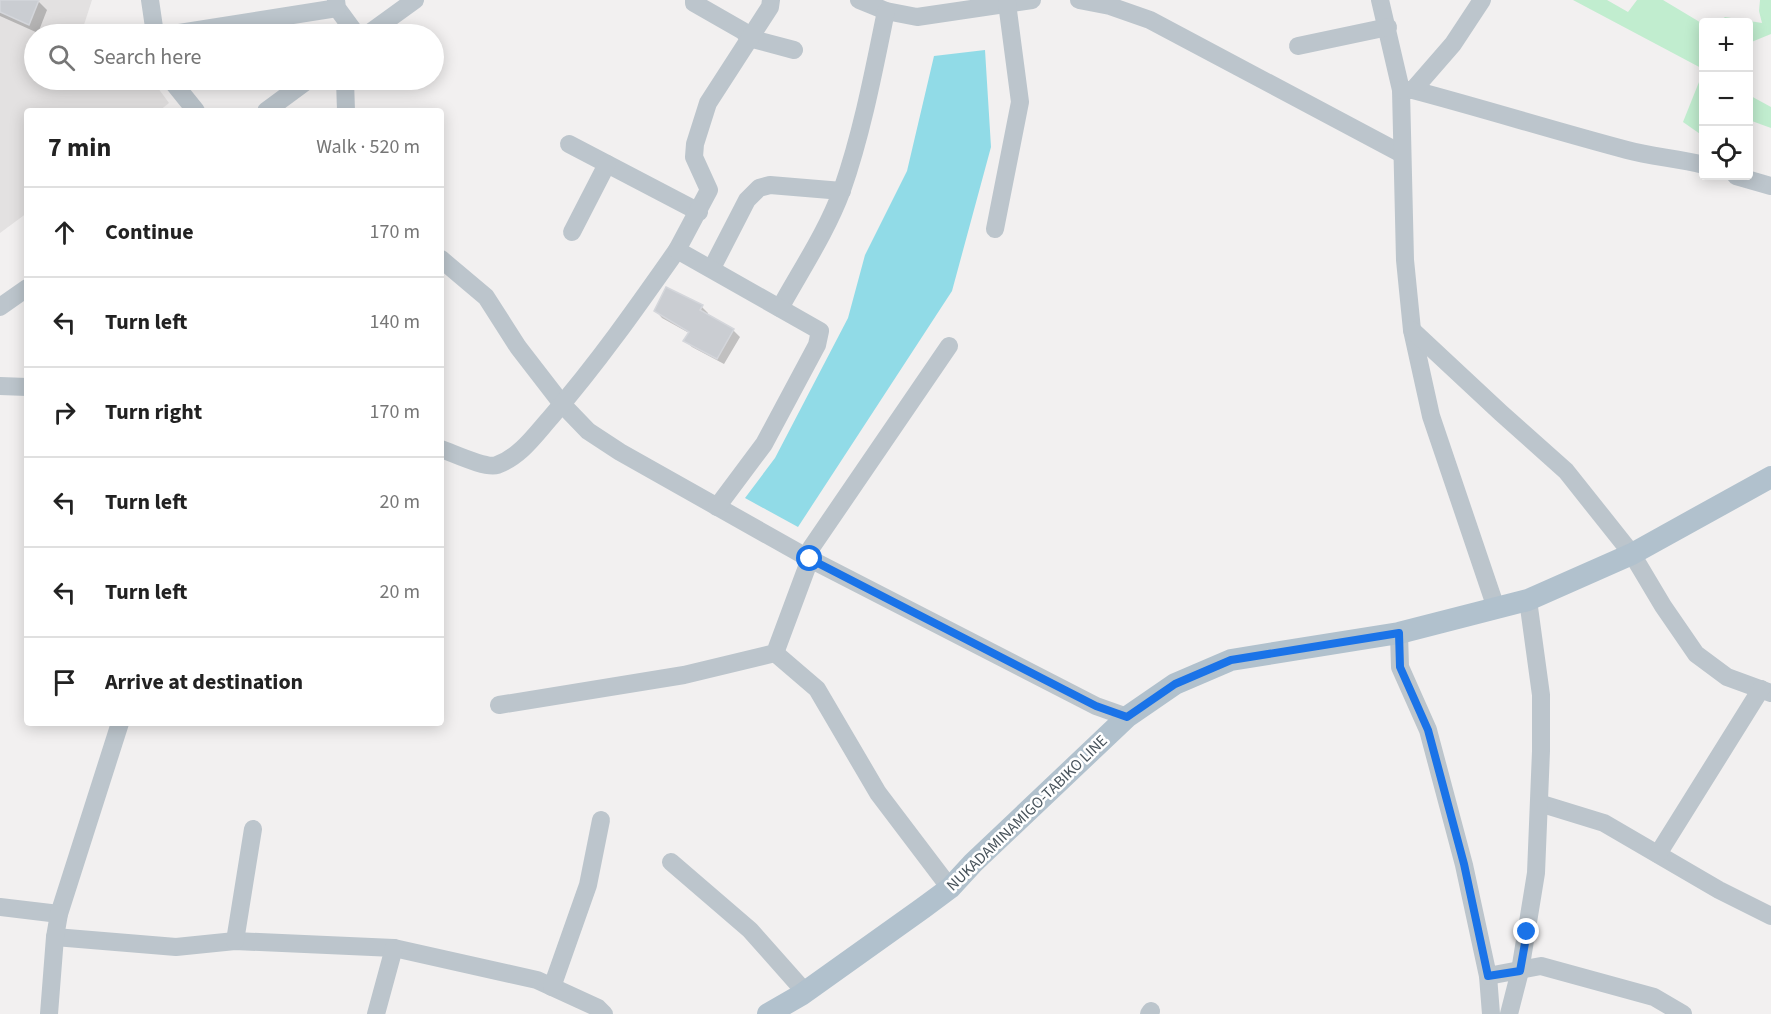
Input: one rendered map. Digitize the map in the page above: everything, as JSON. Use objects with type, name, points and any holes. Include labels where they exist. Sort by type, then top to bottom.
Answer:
[{"type":"main road","name":"NUKADAMINAMIGO-TABIKO LINE","points":[[768,1014],[805,992],[950,888],[973,863],[1127,717],[1175,684],[1231,660],[1399,633],[1528,600],[1632,554],[1771,477]]},
{"type":"street","points":[[150,0],[154,24]]},
{"type":"street","points":[[382,24],[415,0]]},
{"type":"street","points":[[694,0],[694,3],[743,31],[749,38],[794,50]]},
{"type":"street","points":[[444,450],[478,463],[495,466],[519,453],[619,334],[677,250],[710,190],[694,157],[695,144],[708,103],[770,7],[771,0]]},
{"type":"street","points":[[859,0],[886,11],[917,16],[1032,0]]},
{"type":"street","points":[[1079,0],[1110,6],[1150,20],[1402,154]]},
{"type":"street","points":[[1380,0],[1407,90],[1402,154],[1405,260],[1412,330],[1431,416],[1496,608]]},
{"type":"street","points":[[1407,90],[1453,44],[1482,0]]},
{"type":"street","points":[[995,229],[1020,102],[1007,3]]},
{"type":"street","points":[[228,24],[337,4],[350,24]]},
{"type":"street","points":[[780,308],[825,227],[842,191],[873,74],[886,11]]},
{"type":"street","points":[[1298,46],[1388,27]]},
{"type":"street","points":[[179,90],[193,108]]},
{"type":"street","points":[[270,108],[294,90]]},
{"type":"street","points":[[345,90],[346,108]]},
{"type":"street","points":[[1407,90],[1629,151],[1699,164]]},
{"type":"street","points":[[569,144],[699,212]]},
{"type":"street","points":[[572,232],[607,164]]},
{"type":"street","points":[[1750,180],[1771,186]]},
{"type":"street","points":[[712,268],[747,200],[759,188],[770,185],[842,191]]},
{"type":"street","points":[[677,250],[820,331],[817,345],[764,444],[717,507]]},
{"type":"street","points":[[444,262],[486,297],[518,347],[562,404],[588,431],[620,452],[810,559],[1096,706],[1127,717]]},
{"type":"street","points":[[0,308],[24,290]]},
{"type":"street","points":[[1412,330],[1501,414],[1566,471],[1632,554],[1663,606],[1696,654],[1726,677],[1766,691],[1658,854]]},
{"type":"street","points":[[775,653],[810,559],[811,548],[949,346]]},
{"type":"street","points":[[0,386],[24,387]]},
{"type":"street","points":[[1509,1014],[1520,971],[1536,873],[1541,695],[1528,600]]},
{"type":"street","points":[[1399,633],[1400,667],[1428,730],[1464,864],[1488,976],[1491,1014]]},
{"type":"street","points":[[499,705],[684,675],[775,653]]},
{"type":"street","points":[[775,653],[817,689],[878,793],[950,888]]},
{"type":"street","points":[[49,1014],[59,914],[119,726]]},
{"type":"street","points":[[1539,802],[1604,823],[1719,890],[1771,916]]},
{"type":"street","points":[[552,987],[588,885],[601,820]]},
{"type":"street","points":[[235,941],[253,829]]},
{"type":"street","points":[[671,862],[750,930],[805,992]]},
{"type":"street","points":[[0,907],[59,914]]},
{"type":"street","points":[[55,937],[176,947],[235,941],[394,948],[537,980],[598,1008],[604,1014]]},
{"type":"street","points":[[376,1014],[394,948]]},
{"type":"street","points":[[1488,976],[1541,966],[1654,997],[1683,1014]]},
{"type":"shaded area","points":[[0,0],[92,0],[84,24],[24,24],[24,90],[159,90],[169,103],[163,108],[24,108],[24,215],[0,233]]},
{"type":"green space","points":[[1573,0],[1607,0],[1628,12],[1637,0],[1663,0],[1699,22],[1699,67]]},
{"type":"green space","points":[[1760,0],[1771,0],[1771,34],[1753,41],[1753,22],[1762,23],[1759,11]]},
{"type":"green space","points":[[1699,82],[1699,133],[1683,122]]},
{"type":"green space","points":[[1753,97],[1771,107],[1771,128],[1753,121]]},
{"type":"water","points":[[985,50],[991,147],[952,291],[798,527],[745,498],[775,458],[848,318],[865,255],[907,171],[934,56]]},
{"type":"building","points":[[0,0],[39,0],[29,24],[0,12]]},
{"type":"building","points":[[666,287],[703,305],[700,310],[734,329],[717,359],[683,341],[689,332],[654,311]]},
{"type":"route","points":[[810,559],[1096,706],[1127,717],[1175,684],[1231,660],[1399,633],[1400,667],[1428,730],[1464,864],[1488,976],[1520,971],[1527,932]]}]
